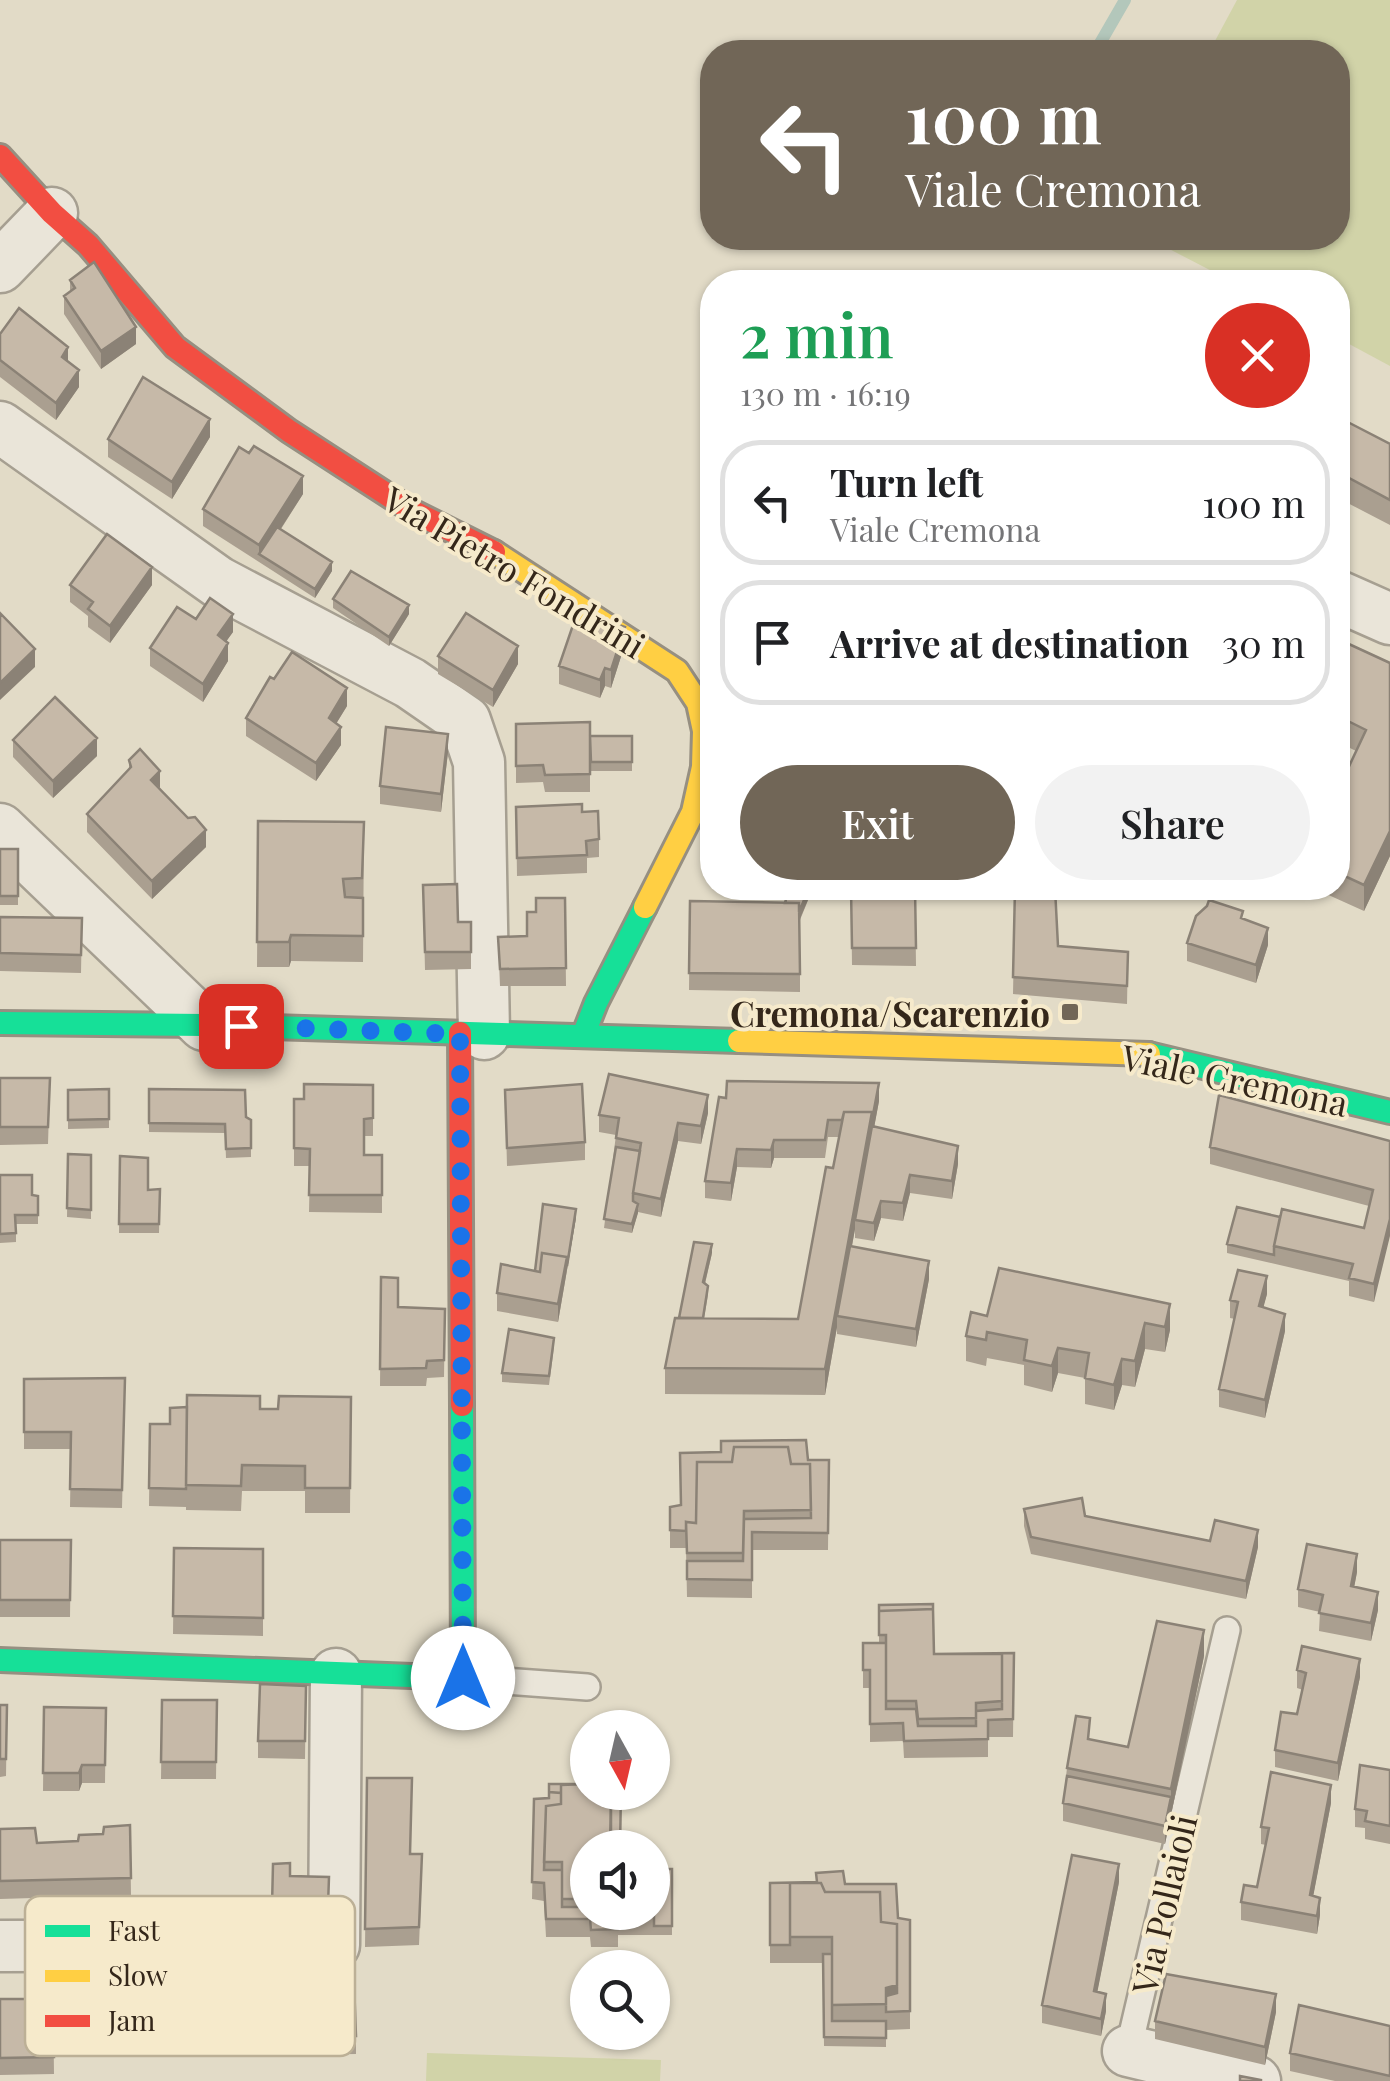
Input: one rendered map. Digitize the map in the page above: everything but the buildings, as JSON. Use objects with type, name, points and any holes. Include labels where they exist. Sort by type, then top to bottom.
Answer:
[{"type":"street","name":"Via Pietro Fondrini","points":[[0,156],[52,213],[88,245],[175,347],[289,430],[398,502],[485,546],[677,671],[698,702],[700,712]]},
{"type":"street","points":[[0,267],[52,213]]},
{"type":"street","points":[[0,428],[218,582],[410,682],[465,722],[479,762],[463,1678],[0,1660]]},
{"type":"street","points":[[1350,602],[1390,620]]},
{"type":"street","name":"Via Pietro Fondrini","points":[[583,1036],[693,812],[700,780]]},
{"type":"street","points":[[0,829],[204,1025]]},
{"type":"street","name":"Viale Cremona","points":[[0,1023],[204,1025],[1146,1052],[1390,1112]]},
{"type":"street","points":[[334,1896],[336,1674]]},
{"type":"street","points":[[0,1946],[25,1946]]},
{"type":"street","name":"Via Pollaioli","points":[[1128,2051],[1256,2081]]},
{"type":"lane","name":"Via Pollaioli","points":[[1128,2051],[1226,1630]]},
{"type":"lane","points":[[463,1678],[588,1686]]},
{"type":"green space","points":[[1237,0],[1390,0],[1390,366],[1350,344],[1350,270],[1210,270],[1171,250],[1350,250],[1350,40],[1215,40]]},
{"type":"green space","points":[[427,2053],[661,2060],[660,2081],[426,2081]]},
{"type":"waterway","points":[[1102,40],[1125,0]]},
{"type":"traffic: fast","points":[[583,1036],[645,907]]},
{"type":"traffic: fast","points":[[0,1023],[739,1041]]},
{"type":"traffic: fast","points":[[1149,1054],[1390,1112]]},
{"type":"traffic: fast","points":[[0,1660],[463,1678],[462,1405]]},
{"type":"traffic: slow","points":[[494,552],[677,671],[700,712]]},
{"type":"traffic: slow","points":[[645,907],[693,812],[700,780]]},
{"type":"traffic: slow","points":[[739,1041],[1149,1054]]},
{"type":"traffic: jam","points":[[0,156],[52,213],[88,245],[175,347],[289,431],[414,512],[494,552]]},
{"type":"traffic: jam","points":[[460,1033],[462,1405]]},
{"type":"place","name":"Cremona/Scarenzio","points":[[1070,1012]]},
{"type":"route","points":[[241,1026],[460,1034],[463,1678]]}]
